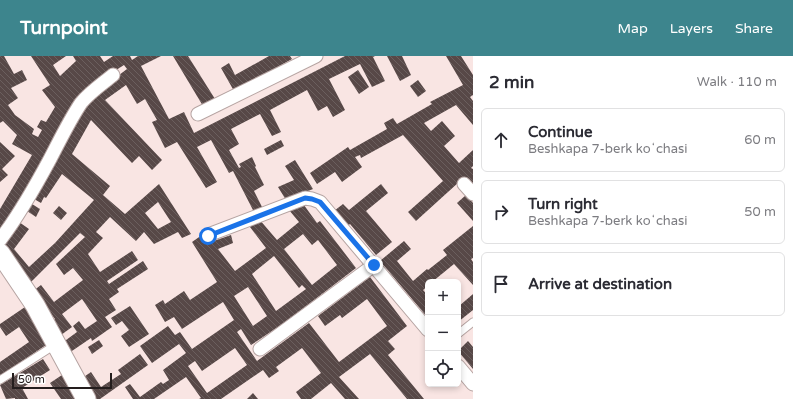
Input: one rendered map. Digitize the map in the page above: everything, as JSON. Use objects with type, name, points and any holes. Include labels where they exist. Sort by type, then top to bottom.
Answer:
[{"type":"street","points":[[198,114],[301,59],[316,56]]},
{"type":"street","points":[[0,240],[36,186],[72,118],[82,103],[94,89],[113,75]]},
{"type":"street","points":[[464,184],[473,194]]},
{"type":"street","points":[[208,236],[305,198],[320,202],[425,326]]},
{"type":"street","points":[[0,253],[35,305],[57,343],[86,399]]},
{"type":"street","points":[[260,349],[374,265]]},
{"type":"street","points":[[461,370],[473,384]]},
{"type":"lane","points":[[461,332],[473,322]]},
{"type":"lane","points":[[0,380],[57,343]]},
{"type":"building","points":[[0,56],[4,56],[14,74],[22,70],[27,80],[11,88],[18,98],[8,105],[15,115],[34,129],[32,134],[38,137],[42,130],[37,127],[41,120],[46,122],[55,107],[42,90],[50,85],[31,56],[66,56],[53,65],[60,76],[76,61],[73,56],[100,56],[104,62],[113,56],[130,56],[132,60],[138,56],[161,56],[141,66],[169,119],[184,112],[194,133],[345,56],[375,56],[373,57],[385,81],[372,87],[360,64],[329,79],[345,110],[333,117],[327,106],[318,111],[307,90],[270,110],[281,132],[272,136],[260,114],[231,129],[239,144],[229,150],[239,168],[241,167],[239,164],[252,157],[264,185],[254,191],[262,207],[254,212],[233,171],[229,173],[211,140],[197,147],[217,182],[206,188],[177,142],[165,148],[152,122],[157,120],[145,99],[137,104],[126,85],[105,100],[162,160],[152,170],[139,156],[132,163],[91,120],[72,154],[110,186],[103,195],[125,214],[159,184],[191,234],[182,238],[178,232],[154,244],[144,232],[136,241],[110,217],[96,232],[103,238],[88,254],[100,272],[132,251],[138,260],[107,281],[109,284],[143,261],[148,269],[117,289],[119,292],[109,299],[116,310],[105,317],[112,327],[92,341],[91,338],[69,353],[62,343],[77,332],[73,326],[79,321],[85,329],[97,321],[82,299],[62,314],[72,327],[61,335],[51,322],[55,319],[33,291],[41,285],[54,302],[83,280],[73,268],[64,275],[56,264],[85,237],[80,233],[28,285],[0,250],[0,248],[19,222],[29,229],[14,249],[29,267],[55,243],[94,200],[62,174],[41,203],[34,199],[86,100],[127,69],[124,65],[102,79],[71,109],[35,176],[0,232],[0,209],[32,155],[12,144],[17,135],[3,121],[0,123]],"holes":[[[158,202],[171,222],[158,229],[145,213]]]},
{"type":"building","points":[[173,56],[188,56],[215,99],[203,106]]},
{"type":"building","points":[[269,56],[290,56],[292,59],[234,91],[221,68],[229,63],[235,75]]},
{"type":"building","points":[[387,56],[402,56],[411,75],[400,81]]},
{"type":"building","points":[[446,56],[461,56],[473,75],[473,95],[470,97],[473,101],[473,125],[456,105],[424,123],[431,131],[442,121],[455,136],[444,146],[459,163],[473,150],[473,166],[471,168],[473,169],[473,189],[462,177],[458,181],[459,182],[416,221],[408,212],[443,181],[403,135],[361,158],[360,155],[355,157],[362,167],[342,182],[335,172],[317,184],[310,173],[348,147],[350,150],[387,129],[384,123],[393,118],[397,124],[432,104],[430,102],[463,85]]},
{"type":"building","points":[[358,70],[369,87],[359,94],[348,77]]},
{"type":"building","points":[[418,80],[426,91],[418,97],[410,86]]},
{"type":"building","points":[[281,140],[284,146],[267,155],[264,149]]},
{"type":"building","points":[[0,142],[15,156],[2,169],[8,175],[0,182]]},
{"type":"building","points":[[295,160],[313,189],[286,200],[278,187],[294,180],[285,166]]},
{"type":"building","points":[[381,184],[388,193],[366,211],[392,242],[376,255],[350,224],[346,227],[334,211],[343,204],[349,210]]},
{"type":"building","points":[[466,195],[473,203],[473,221],[457,203]]},
{"type":"building","points":[[301,201],[317,223],[320,221],[356,268],[284,323],[251,345],[241,329],[237,332],[257,361],[309,323],[339,362],[387,326],[367,299],[342,318],[340,315],[325,326],[318,316],[370,277],[407,326],[388,341],[395,349],[388,355],[424,399],[407,399],[370,354],[339,377],[359,399],[345,399],[331,383],[311,399],[301,399],[296,392],[321,373],[302,348],[276,367],[279,371],[269,378],[263,370],[221,399],[199,399],[201,398],[186,377],[154,399],[133,399],[125,387],[130,384],[140,397],[161,382],[163,384],[169,380],[163,370],[186,353],[179,344],[152,363],[140,346],[168,326],[175,335],[180,332],[192,349],[234,320],[223,302],[182,329],[174,317],[165,322],[155,305],[163,300],[165,304],[184,291],[190,300],[217,282],[192,242],[202,235],[208,243],[231,235],[233,243],[218,249],[235,271],[266,248],[250,227],[259,219],[277,240],[299,222],[289,210]],"holes":[[[303,234],[312,245],[318,240],[337,265],[312,285],[284,249]],[[274,256],[299,288],[302,285],[306,289],[276,311],[252,274]],[[248,287],[267,316],[253,326],[234,296]],[[235,348],[247,365],[207,393],[188,366],[195,361],[202,371]]]},
{"type":"building","points":[[32,204],[40,209],[36,217],[27,211]]},
{"type":"building","points":[[59,206],[67,213],[61,220],[53,213]]},
{"type":"building","points":[[473,226],[473,258],[471,259],[473,262],[473,285],[454,264],[436,279],[425,279],[425,288],[423,290],[425,292],[425,314],[380,261],[404,241],[411,249],[397,261],[413,281],[447,255],[443,250]]},
{"type":"building","points":[[473,294],[473,310],[461,320],[461,304]]},
{"type":"building","points":[[130,306],[149,334],[129,347],[121,336],[129,330],[122,321],[116,325],[111,318]]},
{"type":"building","points":[[25,307],[49,343],[0,376],[0,362],[29,342],[19,327],[6,336],[0,327],[0,324]]},
{"type":"building","points":[[99,340],[103,346],[92,354],[88,347]]},
{"type":"building","points":[[468,341],[473,347],[473,369],[461,355],[461,348]]},
{"type":"building","points":[[140,354],[148,365],[100,399],[91,399],[78,381],[91,372],[101,387],[121,374],[118,370]]},
{"type":"building","points":[[43,359],[50,370],[22,388],[28,399],[6,399],[0,385]]},
{"type":"building","points":[[62,375],[77,399],[61,399],[50,383]]},
{"type":"building","points":[[253,393],[258,399],[247,399]]},
{"type":"route","points":[[208,236],[305,198],[312,199],[320,202],[374,265]]}]
